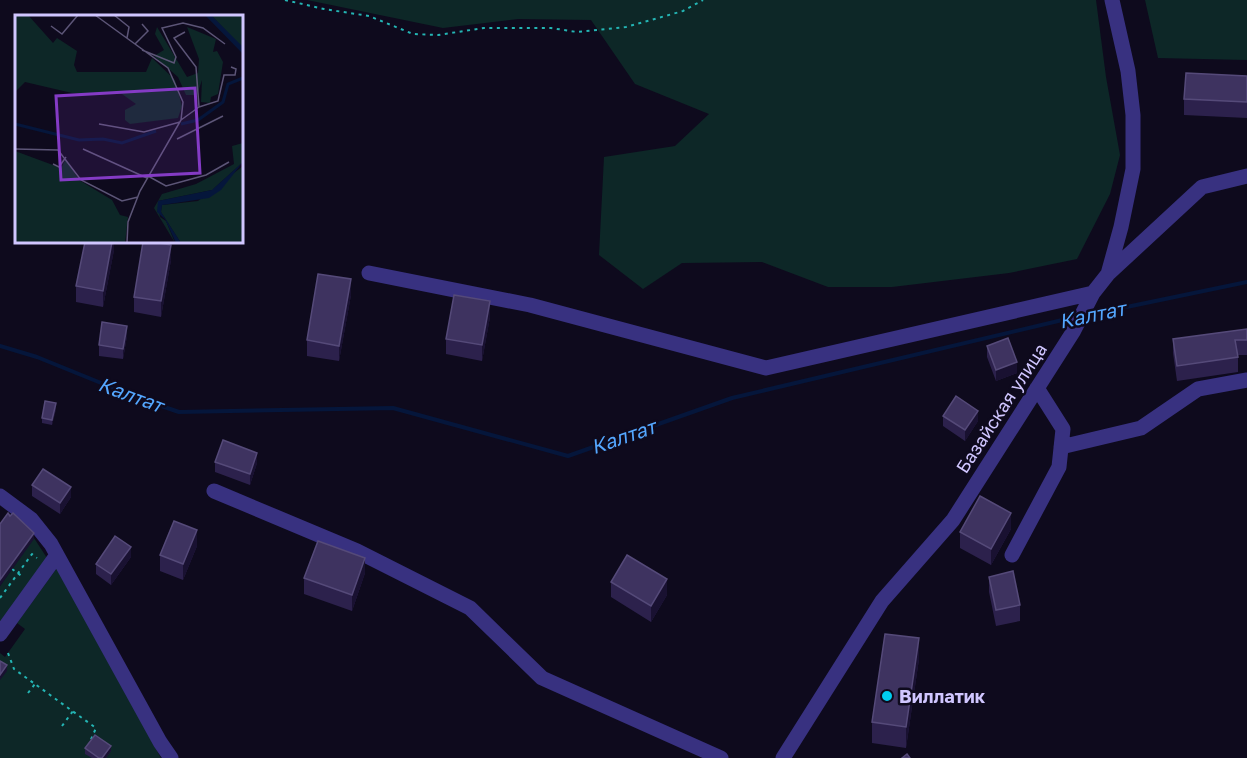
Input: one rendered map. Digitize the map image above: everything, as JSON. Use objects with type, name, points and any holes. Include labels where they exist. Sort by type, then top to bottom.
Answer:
[{"type":"street","name":"Базайская улица","points":[[783,758],[882,602],[952,520],[1108,274],[1122,227],[1133,169],[1132,104],[1128,70],[1112,0]]},
{"type":"street","points":[[1108,274],[1202,187],[1247,176]]},
{"type":"street","points":[[369,273],[530,305],[766,368],[1092,297]]},
{"type":"street","points":[[1061,447],[1141,428],[1198,389],[1247,380]]},
{"type":"street","points":[[1012,555],[1059,467],[1063,429],[1037,388]]},
{"type":"street","points":[[214,491],[357,551],[470,608],[542,678],[722,758]]},
{"type":"street","points":[[0,496],[31,519],[42,531],[171,758]]},
{"type":"street","points":[[0,634],[57,555]]},
{"type":"path","points":[[285,0],[369,16],[413,34],[438,35],[484,28],[550,28],[577,32],[626,27],[683,11],[703,0]]},
{"type":"path","points":[[0,598],[32,554]]},
{"type":"path","points":[[8,653],[14,669],[96,728],[89,745]]},
{"type":"path","points":[[28,693],[34,684]]},
{"type":"path","points":[[62,726],[73,711]]},
{"type":"green space","points":[[307,0],[1096,0],[1106,77],[1120,155],[1110,194],[1077,259],[1009,273],[892,287],[828,287],[762,262],[682,263],[643,289],[599,255],[604,157],[675,146],[709,114],[635,84],[591,20],[518,19],[443,28]]},
{"type":"green space","points":[[1145,0],[1247,0],[1247,60],[1158,58]]},
{"type":"green space","points":[[34,538],[47,558],[0,622],[0,586]]},
{"type":"green space","points":[[57,568],[161,758],[0,758],[0,653],[5,657],[25,629],[17,623]]},
{"type":"building","points":[[1186,73],[1247,76],[1247,102],[1184,99]]},
{"type":"building","points":[[85,243],[112,243],[103,291],[76,286]]},
{"type":"building","points":[[143,243],[171,245],[161,301],[134,297]]},
{"type":"building","points":[[318,274],[351,279],[339,346],[307,340]]},
{"type":"building","points":[[454,295],[490,301],[482,345],[446,339]]},
{"type":"building","points":[[102,322],[127,326],[123,349],[99,345]]},
{"type":"building","points":[[1247,329],[1247,340],[1235,340],[1238,357],[1177,366],[1173,339]]},
{"type":"building","points":[[1008,338],[1017,362],[996,370],[987,346]]},
{"type":"building","points":[[956,396],[978,411],[965,430],[943,416]]},
{"type":"building","points":[[45,401],[56,403],[52,420],[42,418]]},
{"type":"building","points":[[223,440],[257,453],[250,474],[215,462]]},
{"type":"building","points":[[43,469],[71,487],[60,503],[32,485]]},
{"type":"building","points":[[980,496],[1011,513],[991,549],[960,532]]},
{"type":"building","points":[[8,513],[10,516],[13,513],[34,533],[0,580],[0,524]]},
{"type":"building","points":[[174,521],[197,530],[183,564],[160,555]]},
{"type":"building","points":[[115,536],[131,547],[111,574],[96,564]]},
{"type":"building","points":[[318,541],[365,558],[352,595],[304,578]]},
{"type":"building","points":[[627,555],[667,579],[651,606],[611,582]]},
{"type":"building","points":[[1013,571],[1020,605],[996,610],[989,577]]},
{"type":"building","points":[[885,634],[919,638],[906,727],[872,722]]},
{"type":"building","points":[[0,661],[7,665],[0,675]]},
{"type":"building","points":[[95,735],[111,746],[102,758],[85,748]]},
{"type":"waterway","name":"Калтат","points":[[1088,315],[1247,282]]},
{"type":"waterway","name":"Калтат","points":[[0,346],[37,357],[179,412],[393,408],[568,456],[732,398],[1075,317]]},
{"type":"place","name":"Виллатик","points":[[887,696]]}]
